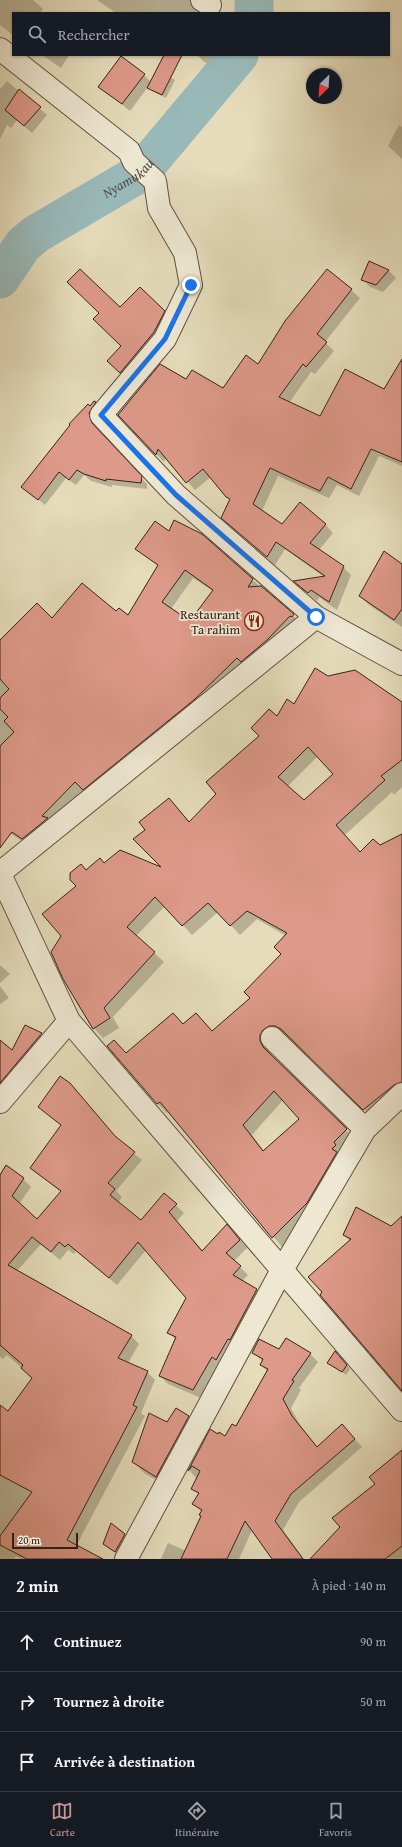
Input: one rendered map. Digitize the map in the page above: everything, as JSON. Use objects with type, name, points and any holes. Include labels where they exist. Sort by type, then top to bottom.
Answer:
[{"type":"street","points":[[0,49],[132,157],[156,181],[159,208],[185,254],[191,285],[165,339],[101,415],[176,495],[316,617],[402,664]]},
{"type":"street","points":[[316,617],[0,873],[70,1021],[402,1410]]},
{"type":"street","points":[[0,1102],[70,1021]]},
{"type":"street","points":[[272,1038],[366,1129]]},
{"type":"street","points":[[126,1559],[282,1270],[366,1129],[402,1094]]},
{"type":"building","points":[[121,56],[145,74],[122,104],[98,87]]},
{"type":"building","points":[[163,56],[182,56],[162,95],[147,88]]},
{"type":"building","points":[[19,89],[41,107],[24,126],[5,110]]},
{"type":"building","points":[[369,261],[389,270],[376,285],[361,280]]},
{"type":"building","points":[[80,269],[120,307],[140,287],[165,311],[154,332],[120,373],[107,361],[121,346],[93,319],[99,313],[67,282]]},
{"type":"building","points":[[327,269],[352,289],[317,334],[327,342],[306,367],[303,364],[279,397],[320,416],[345,369],[384,389],[402,359],[402,462],[371,449],[351,489],[328,477],[320,491],[270,468],[253,504],[282,524],[300,502],[326,524],[310,543],[344,566],[329,602],[311,590],[308,593],[293,581],[325,576],[276,542],[267,557],[221,518],[230,499],[226,497],[203,469],[186,483],[158,449],[156,455],[118,415],[160,364],[186,379],[192,370],[223,388],[246,355],[258,364],[285,321]]},
{"type":"building","points":[[94,401],[96,402],[89,413],[92,423],[142,476],[141,483],[106,479],[106,481],[84,474],[77,470],[69,480],[59,472],[38,500],[21,487],[70,425],[69,424],[88,404],[90,406]]},
{"type":"building","points":[[174,520],[202,534],[253,579],[248,587],[261,586],[294,614],[292,617],[290,616],[267,640],[241,662],[237,658],[195,699],[83,790],[75,782],[42,816],[48,818],[22,839],[12,832],[0,848],[0,746],[14,732],[4,721],[8,717],[0,709],[0,698],[9,689],[0,679],[0,640],[37,603],[52,618],[82,583],[116,611],[119,608],[128,615],[158,565],[135,549],[155,521],[169,531]],"holes":[[[185,570],[213,590],[190,621],[162,602]]]},
{"type":"building","points":[[384,551],[402,564],[402,609],[394,620],[359,596]]},
{"type":"building","points":[[315,668],[328,676],[355,670],[402,702],[402,760],[381,776],[385,780],[336,825],[360,852],[373,839],[380,845],[402,834],[402,1082],[394,1085],[363,1110],[281,1029],[275,1026],[269,1026],[263,1030],[260,1035],[260,1041],[263,1047],[347,1129],[334,1142],[336,1145],[332,1149],[337,1152],[307,1203],[272,1238],[160,1102],[157,1104],[107,1046],[114,1040],[126,1053],[173,1013],[183,1024],[196,1013],[212,1031],[250,998],[244,992],[281,954],[274,947],[287,933],[247,911],[230,926],[208,903],[182,926],[155,897],[127,927],[155,952],[104,1008],[110,1018],[93,1029],[63,979],[51,952],[61,936],[42,914],[76,886],[70,880],[70,873],[81,864],[86,870],[100,858],[104,863],[120,850],[161,867],[133,839],[145,830],[139,822],[169,798],[189,822],[216,794],[206,782],[259,736],[251,728],[269,709],[277,716],[287,699],[294,704]],"holes":[[[308,747],[333,774],[304,800],[278,777]],[[274,1091],[299,1119],[263,1151],[243,1125]]]},
{"type":"building","points":[[25,1025],[42,1033],[0,1083],[0,1040],[12,1050]]},
{"type":"building","points":[[60,1076],[70,1083],[115,1136],[135,1152],[108,1183],[115,1189],[110,1195],[141,1220],[164,1193],[177,1204],[169,1212],[202,1251],[227,1224],[240,1240],[226,1253],[241,1266],[233,1275],[257,1289],[230,1340],[228,1339],[216,1360],[212,1357],[193,1390],[159,1376],[176,1337],[167,1333],[186,1298],[138,1242],[109,1278],[68,1244],[65,1247],[59,1242],[51,1252],[32,1237],[8,1265],[132,1335],[118,1358],[148,1371],[133,1405],[137,1407],[67,1540],[103,1559],[27,1559],[0,1545],[0,1536],[32,1492],[0,1475],[0,1405],[8,1411],[32,1378],[21,1368],[23,1365],[0,1345],[0,1175],[6,1165],[24,1178],[12,1196],[37,1219],[61,1191],[30,1168],[61,1125],[38,1107]]},
{"type":"building","points":[[356,1207],[391,1226],[402,1216],[402,1391],[320,1295],[322,1292],[308,1277],[351,1239],[343,1235]]},
{"type":"building","points":[[286,1338],[311,1353],[292,1380],[294,1381],[283,1399],[292,1416],[317,1447],[342,1424],[355,1439],[291,1494],[275,1521],[303,1559],[272,1559],[245,1521],[227,1559],[181,1559],[201,1516],[199,1515],[202,1510],[192,1504],[199,1493],[191,1489],[200,1471],[192,1466],[188,1471],[210,1429],[225,1436],[232,1424],[236,1426],[268,1369],[260,1365],[263,1359],[252,1353],[259,1339],[279,1349]]},
{"type":"building","points":[[335,1351],[347,1365],[342,1372],[327,1363]]},
{"type":"building","points":[[176,1408],[189,1416],[156,1477],[132,1462],[149,1413],[167,1422]]},
{"type":"building","points":[[402,1450],[402,1546],[385,1559],[310,1559],[340,1527],[332,1518],[375,1484],[369,1477]]},
{"type":"building","points":[[111,1523],[125,1534],[115,1552],[103,1544]]},
{"type":"waterway","name":"Nyamukau","points":[[254,0],[254,12]]},
{"type":"waterway","name":"Nyamukau","points":[[0,279],[23,245],[36,234],[140,173],[238,56]]},
{"type":"place","name":"Restaurant Ta rahim","points":[[254,621]]},
{"type":"route","points":[[191,285],[165,339],[101,415],[176,495],[316,617]]}]
